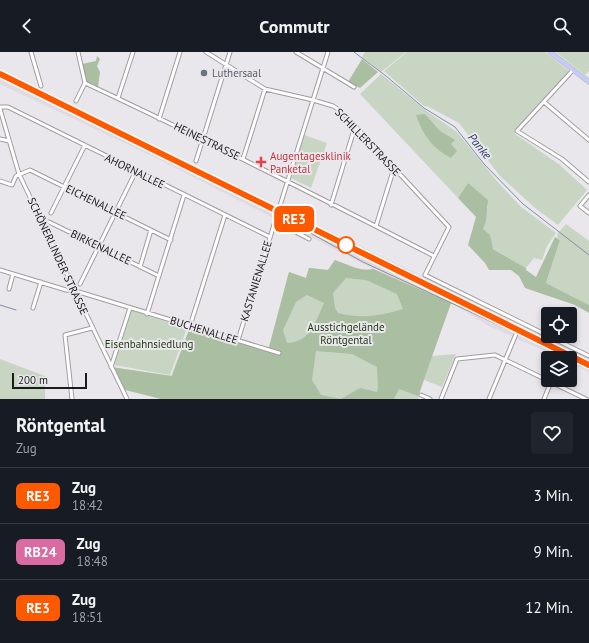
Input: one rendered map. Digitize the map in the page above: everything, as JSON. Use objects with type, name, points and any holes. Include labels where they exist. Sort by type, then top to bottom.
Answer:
[{"type":"main road","points":[[550,52],[589,82]]},
{"type":"street","points":[[31,52],[41,86]]},
{"type":"street","points":[[76,101],[85,83],[78,52]]},
{"type":"street","points":[[118,98],[133,52]]},
{"type":"street","points":[[159,119],[180,52]]},
{"type":"street","name":"SCHILLERSTRASSE","points":[[206,52],[264,89],[313,100],[338,108],[449,227],[434,256]]},
{"type":"street","points":[[196,161],[230,52]]},
{"type":"street","points":[[296,52],[354,87]]},
{"type":"street","name":"KASTANIENALLEE","points":[[238,340],[328,52]]},
{"type":"street","points":[[573,70],[517,131],[562,159],[589,182]]},
{"type":"street","name":"HEINESTRASSE","points":[[85,83],[159,119],[203,138],[286,183],[376,226],[434,256]]},
{"type":"street","points":[[243,159],[264,89]]},
{"type":"street","points":[[544,102],[589,140]]},
{"type":"street","name":"AHORNALLEE","points":[[0,108],[8,107],[270,237]]},
{"type":"street","name":"SCHÖNERLINDER STRASSE","points":[[0,108],[19,174],[127,399]]},
{"type":"street","points":[[331,204],[354,130],[356,128]]},
{"type":"street","points":[[0,139],[9,141]]},
{"type":"street","points":[[51,213],[84,145]]},
{"type":"street","points":[[376,226],[394,168]]},
{"type":"street","name":"EICHENALLEE","points":[[19,174],[30,170],[171,240]]},
{"type":"street","points":[[80,284],[136,171]]},
{"type":"street","points":[[0,182],[12,185],[16,176],[19,174]]},
{"type":"street","points":[[147,314],[184,195]]},
{"type":"street","points":[[589,195],[580,206],[589,213]]},
{"type":"street","points":[[190,326],[225,216]]},
{"type":"street","points":[[275,221],[309,239]]},
{"type":"street","name":"BIRKENALLEE","points":[[42,222],[49,222],[159,276]]},
{"type":"street","points":[[140,266],[152,230]]},
{"type":"street","points":[[434,256],[425,275],[589,356]]},
{"type":"street","name":"BUCHENALLEE","points":[[0,270],[279,353]]},
{"type":"street","points":[[9,289],[13,274]]},
{"type":"street","points":[[34,308],[41,282]]},
{"type":"street","points":[[111,367],[130,308]]},
{"type":"street","points":[[519,328],[521,323]]},
{"type":"street","points":[[72,399],[64,335],[92,328]]},
{"type":"street","points":[[489,399],[516,334]]},
{"type":"street","points":[[441,399],[457,359],[495,355],[541,377]]},
{"type":"street","points":[[544,399],[549,387]]},
{"type":"street","points":[[561,387],[586,399]]},
{"type":"street","points":[[421,395],[430,399]]},
{"type":"shaded area","points":[[0,71],[516,322],[517,327],[525,327],[541,335],[541,343],[558,343],[575,351],[545,351],[517,339],[517,334],[514,333],[512,336],[489,326],[451,303],[373,269],[158,159],[0,84]]},
{"type":"shaded area","points":[[577,352],[589,358],[589,372],[577,366]]},
{"type":"green space","points":[[365,52],[406,52],[381,72],[362,57]]},
{"type":"green space","points":[[407,52],[545,52],[569,71],[515,131],[515,134],[560,165],[587,190],[558,225],[535,208],[500,176],[459,123],[427,106],[424,106],[384,71]]},
{"type":"green space","points":[[556,52],[589,52],[589,71],[585,75]]},
{"type":"green space","points":[[97,56],[100,59],[97,66],[100,72],[98,87],[86,82],[82,64],[96,61]]},
{"type":"green space","points":[[362,59],[378,72],[360,88],[348,82]]},
{"type":"green space","points":[[381,74],[428,112],[457,132],[496,180],[520,206],[556,233],[547,246],[542,260],[534,258],[526,268],[492,248],[483,229],[488,206],[468,183],[458,198],[360,94]]},
{"type":"green space","points":[[425,114],[440,131],[455,140],[451,144],[457,151],[451,158],[438,150],[425,135],[416,115]]},
{"type":"green space","points":[[304,135],[327,143],[311,188],[291,178]]},
{"type":"green space","points":[[468,183],[488,200],[486,221],[483,229],[490,235],[493,249],[526,268],[526,270],[536,277],[555,237],[560,240],[546,283],[589,305],[589,313],[575,305],[525,288],[519,276],[511,270],[489,270],[485,263],[468,245],[476,217],[458,198]]},
{"type":"green space","points":[[566,224],[589,241],[589,305],[546,283],[560,240],[557,237],[558,233]]},
{"type":"green space","name":"Ausstichgelände Röntgental","points":[[335,260],[358,269],[373,269],[451,303],[432,356],[456,354],[442,387],[424,380],[418,399],[161,399],[111,367],[171,376],[190,327],[268,351],[289,272],[306,278],[309,268],[328,270]]},
{"type":"green space","name":"Ausstichgelände Röntgental","points":[[335,260],[358,269],[373,269],[451,303],[418,396],[399,389],[394,399],[341,399],[161,399],[121,389],[111,367],[172,376],[190,327],[268,351],[289,272],[306,278],[309,268],[328,270]],"holes":[[[346,278],[366,280],[397,294],[403,309],[371,316],[355,316],[338,313],[335,308],[333,293]],[[307,295],[324,303],[315,324],[307,335],[295,342],[287,343],[283,330],[296,302]],[[316,351],[352,354],[377,367],[377,392],[360,388],[341,399],[321,395],[312,380]]]},
{"type":"green space","name":"Eisenbahnsiedlung","points":[[130,310],[187,328],[170,375],[114,365]]},
{"type":"green space","points":[[0,359],[45,376],[45,399],[0,399]]},
{"type":"waterway","name":"Panke","points":[[354,52],[386,76],[424,108],[455,127],[484,164],[523,204],[589,255]]},
{"type":"waterway","points":[[0,305],[16,310]]},
{"type":"tunnel","points":[[516,334],[519,328]]},
{"type":"tram line","points":[[0,78],[254,202],[363,262],[589,367]]},
{"type":"railway","points":[[0,74],[589,365]]},
{"type":"train","name":"RE3","points":[[0,74],[589,365]]},
{"type":"place","name":"Luthersaal","points":[[204,73]]},
{"type":"place","name":"Augentagesklinik Panketal","points":[[261,162]]}]
